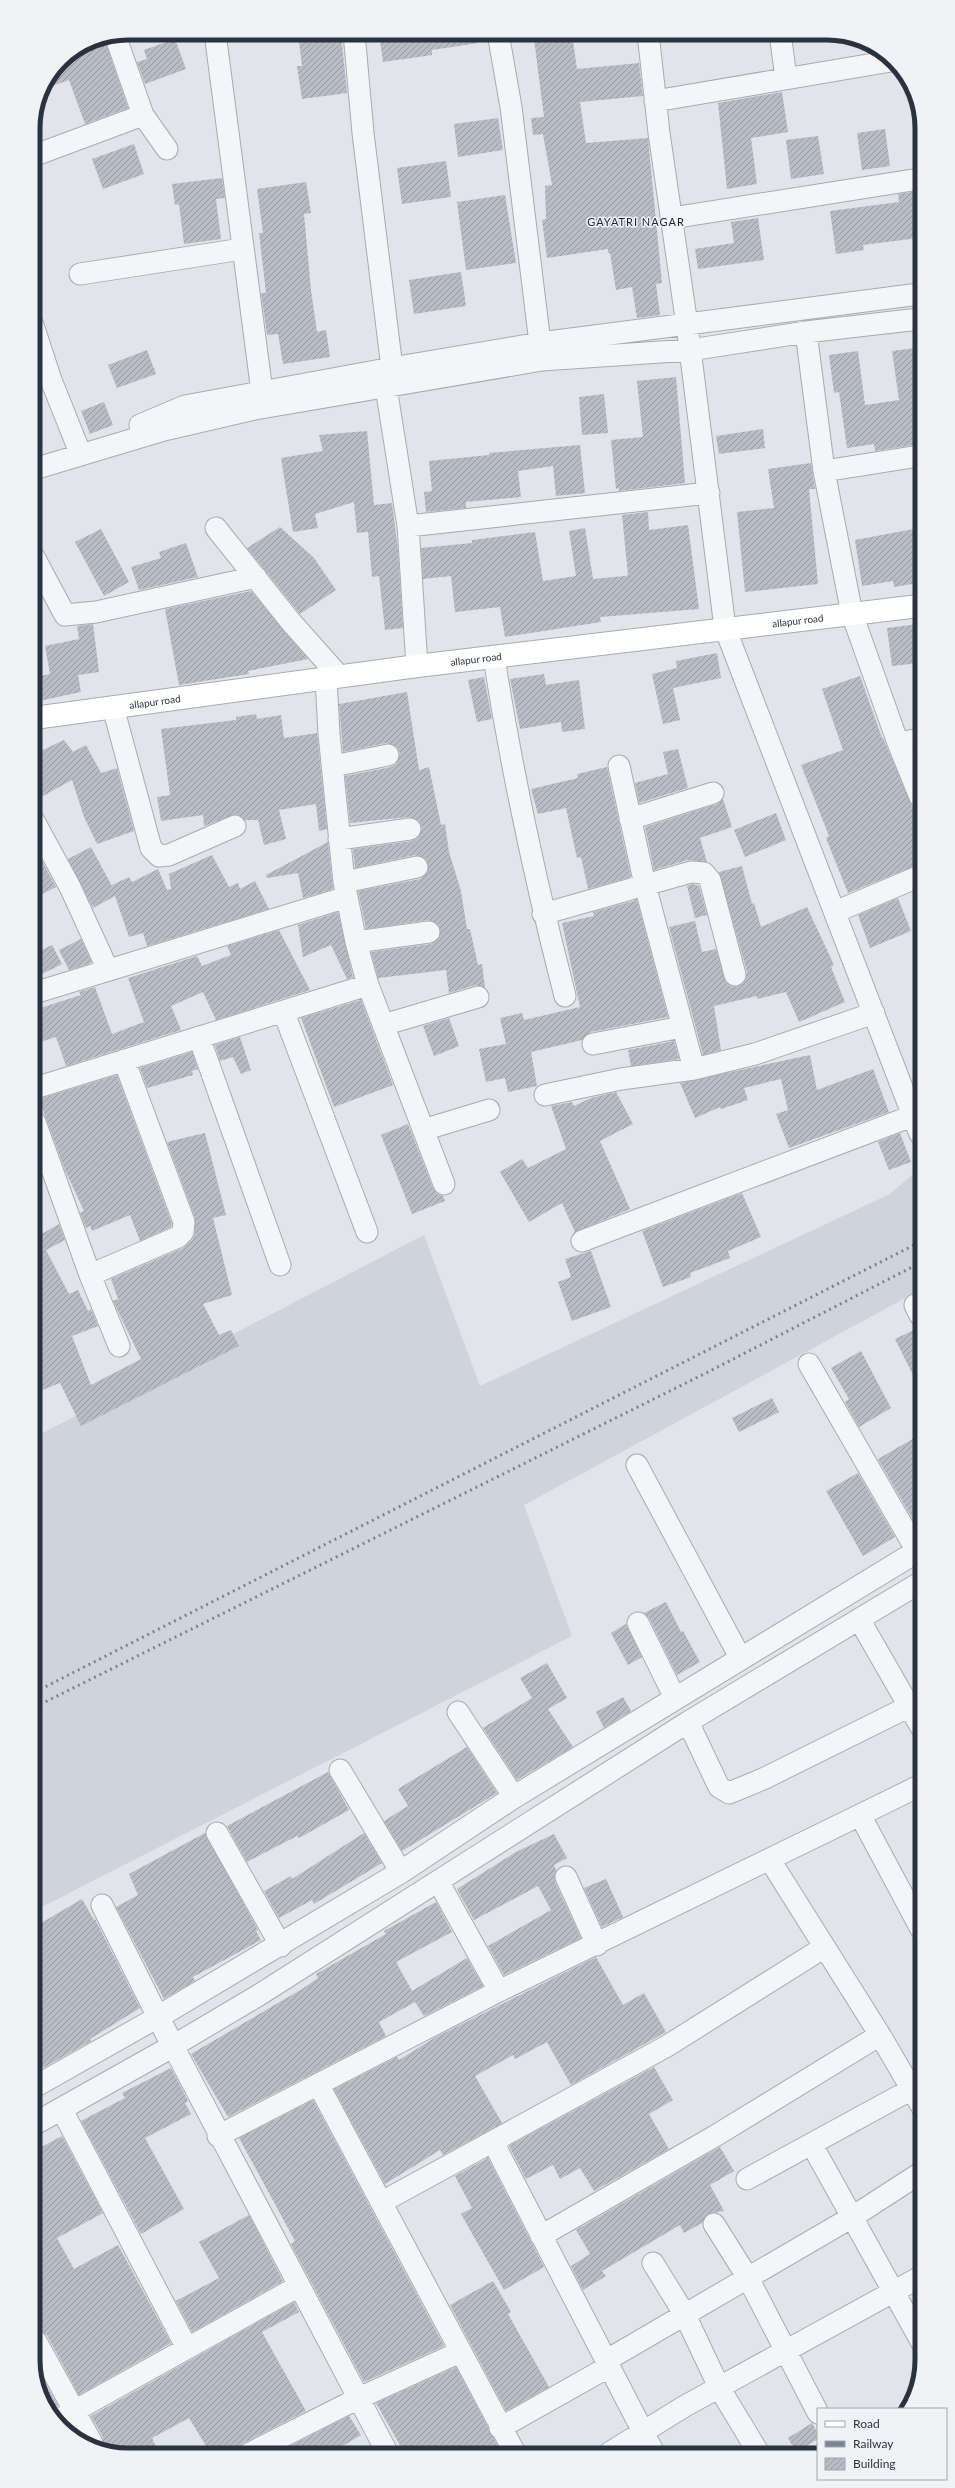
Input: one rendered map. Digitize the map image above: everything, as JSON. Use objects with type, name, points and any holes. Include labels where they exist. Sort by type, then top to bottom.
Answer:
[{"type":"main road","name":"allapur road","points":[[40,717],[417,666],[915,606]]},
{"type":"street","points":[[216,40],[242,250],[262,392]]},
{"type":"street","points":[[355,40],[389,377],[408,526],[417,666]]},
{"type":"street","points":[[499,40],[511,107],[540,343]]},
{"type":"street","points":[[649,40],[709,492],[725,628],[874,1013],[915,1114]]},
{"type":"street","points":[[781,40],[786,78]]},
{"type":"street","points":[[117,41],[142,115],[167,149]]},
{"type":"street","points":[[656,101],[885,62]]},
{"type":"street","points":[[40,153],[142,115]]},
{"type":"street","points":[[672,218],[915,180]]},
{"type":"street","points":[[80,274],[242,250]]},
{"type":"street","points":[[40,467],[164,430],[540,343],[915,295]]},
{"type":"street","points":[[81,455],[98,442],[185,406],[262,392],[542,360],[690,350],[806,332],[915,319]]},
{"type":"street","points":[[806,332],[824,471],[852,614],[898,743],[915,785]]},
{"type":"street","points":[[40,344],[51,380],[81,455]]},
{"type":"street","points":[[824,471],[915,457]]},
{"type":"street","points":[[408,526],[709,492]]},
{"type":"street","points":[[216,528],[291,622],[332,677],[329,734],[345,890],[356,942],[368,985],[444,1184]]},
{"type":"street","points":[[40,568],[65,615],[96,612],[256,578]]},
{"type":"street","points":[[494,658],[510,758],[544,914],[565,996]]},
{"type":"street","points":[[113,707],[151,848],[159,856],[169,855],[235,826]]},
{"type":"street","points":[[898,743],[915,740]]},
{"type":"street","points":[[333,766],[388,755]]},
{"type":"street","points":[[619,766],[645,885],[694,1070]]},
{"type":"street","points":[[630,819],[713,793]]},
{"type":"street","points":[[339,839],[410,829]]},
{"type":"street","points":[[40,832],[70,888],[108,970]]},
{"type":"street","points":[[40,991],[417,867]]},
{"type":"street","points":[[544,914],[691,872],[704,873],[710,880],[735,975]]},
{"type":"street","points":[[835,912],[915,878]]},
{"type":"street","points":[[356,942],[429,932]]},
{"type":"street","points":[[40,1086],[199,1037],[284,1013],[368,985]]},
{"type":"street","points":[[383,1025],[478,997]]},
{"type":"street","points":[[284,1013],[367,1232]]},
{"type":"street","points":[[545,1095],[621,1079],[694,1070],[755,1054],[874,1013]]},
{"type":"street","points":[[593,1044],[682,1027]]},
{"type":"street","points":[[199,1037],[280,1266]]},
{"type":"street","points":[[90,1275],[178,1237],[183,1232],[184,1222],[124,1060]]},
{"type":"street","points":[[423,1130],[489,1110]]},
{"type":"street","points":[[582,1241],[915,1122]]},
{"type":"street","points":[[40,1136],[90,1275],[119,1346]]},
{"type":"street","points":[[809,1364],[915,1543]]},
{"type":"street","points":[[637,1465],[741,1658]]},
{"type":"street","points":[[40,2083],[281,1946],[401,1872],[514,1797],[915,1552]]},
{"type":"street","points":[[40,2121],[62,2110],[259,1995],[688,1722],[915,1586]]},
{"type":"street","points":[[860,1619],[915,1716]]},
{"type":"street","points":[[638,1623],[675,1698]]},
{"type":"street","points":[[688,1722],[720,1787],[729,1793],[910,1706]]},
{"type":"street","points":[[458,1712],[514,1797]]},
{"type":"street","points":[[340,1770],[401,1872]]},
{"type":"street","points":[[218,2136],[499,1991],[597,1945],[915,1788]]},
{"type":"street","points":[[860,1815],[915,1919]]},
{"type":"street","points":[[218,1833],[281,1946]]},
{"type":"street","points":[[770,1860],[823,1948],[880,2035],[915,2095]]},
{"type":"street","points":[[566,1877],[597,1945]]},
{"type":"street","points":[[438,1881],[499,1991]]},
{"type":"street","points":[[102,1905],[218,2136],[385,2448]]},
{"type":"street","points":[[382,2202],[667,2046],[823,1948]]},
{"type":"street","points":[[541,2236],[715,2136],[880,2035]]},
{"type":"street","points":[[318,2084],[512,2448]]},
{"type":"street","points":[[747,2179],[812,2145],[915,2099]]},
{"type":"street","points":[[62,2110],[187,2348]]},
{"type":"street","points":[[493,2142],[652,2448]]},
{"type":"street","points":[[812,2145],[854,2216],[893,2292],[915,2331]]},
{"type":"street","points":[[500,2428],[685,2315],[854,2216],[915,2177]]},
{"type":"street","points":[[714,2224],[748,2278],[817,2411]]},
{"type":"street","points":[[653,2263],[685,2315],[720,2389],[756,2448]]},
{"type":"street","points":[[617,2448],[642,2432],[915,2280]]},
{"type":"street","points":[[66,2416],[299,2286]]},
{"type":"street","points":[[40,2351],[66,2416],[87,2438]]},
{"type":"street","points":[[260,2448],[359,2398],[460,2352]]},
{"type":"shaded area","points":[[915,1172],[915,1293],[524,1505],[572,1636],[40,1908],[40,1434],[424,1235],[480,1386],[890,1194]]},
{"type":"building","points":[[175,40],[186,69],[145,84],[137,62],[147,59],[144,50]]},
{"type":"building","points":[[299,40],[342,40],[347,93],[302,99],[297,66],[302,66]]},
{"type":"building","points":[[380,40],[478,40],[478,43],[432,50],[432,55],[383,62]]},
{"type":"building","points":[[534,40],[573,40],[577,69],[639,63],[643,96],[580,102],[586,143],[648,138],[662,283],[656,284],[660,315],[637,318],[632,287],[616,290],[608,249],[547,258],[542,220],[546,219],[545,186],[552,185],[543,134],[533,135],[531,118],[544,117]]},
{"type":"building","points":[[106,43],[128,108],[85,124],[69,80],[50,87],[58,74],[74,58],[89,49]]},
{"type":"building","points":[[782,92],[788,132],[751,138],[757,184],[727,189],[718,103]]},
{"type":"building","points":[[498,118],[503,150],[458,157],[454,124]]},
{"type":"building","points":[[885,129],[890,166],[862,170],[857,133]]},
{"type":"building","points":[[818,136],[824,174],[791,179],[786,140]]},
{"type":"building","points":[[134,144],[144,174],[103,189],[92,159]]},
{"type":"building","points":[[446,161],[451,197],[402,204],[397,168]]},
{"type":"building","points":[[222,178],[225,198],[216,199],[221,239],[184,244],[179,204],[175,205],[172,184]]},
{"type":"building","points":[[306,182],[311,213],[304,214],[311,290],[317,332],[326,330],[330,357],[283,364],[278,334],[267,335],[261,293],[266,293],[259,233],[263,233],[257,189]]},
{"type":"building","points":[[915,192],[915,238],[863,245],[864,250],[836,254],[830,211],[899,202],[898,194]]},
{"type":"building","points":[[505,195],[516,263],[466,270],[457,202]]},
{"type":"building","points":[[758,218],[764,260],[698,269],[695,249],[734,243],[731,222]]},
{"type":"building","points":[[461,272],[466,306],[414,314],[409,280]]},
{"type":"building","points":[[915,348],[915,445],[875,451],[874,444],[847,448],[839,392],[834,393],[829,355],[858,351],[865,405],[899,400],[892,351]]},
{"type":"building","points":[[147,350],[156,374],[117,388],[108,365]]},
{"type":"building","points":[[676,377],[685,483],[619,491],[619,488],[616,489],[611,440],[643,437],[637,381]]},
{"type":"building","points":[[604,394],[608,433],[582,435],[579,397]]},
{"type":"building","points":[[104,402],[113,425],[90,434],[81,411]]},
{"type":"building","points":[[763,429],[765,448],[719,454],[716,436]]},
{"type":"building","points":[[367,431],[374,505],[392,503],[398,550],[403,628],[385,630],[379,576],[372,577],[368,532],[357,533],[354,502],[315,514],[318,528],[293,532],[281,458],[323,451],[319,435]]},
{"type":"building","points":[[580,445],[585,493],[556,496],[553,466],[518,471],[521,497],[466,502],[466,508],[426,512],[424,492],[432,491],[429,461],[489,455],[489,453]]},
{"type":"building","points":[[811,463],[815,489],[809,489],[818,584],[745,592],[737,512],[774,508],[768,469]]},
{"type":"building","points":[[648,512],[649,530],[688,525],[699,609],[600,617],[601,622],[505,637],[500,607],[455,612],[451,576],[423,579],[421,548],[472,543],[472,540],[535,532],[543,581],[576,576],[569,531],[585,528],[593,579],[625,576],[628,575],[622,515]]},
{"type":"building","points":[[280,527],[314,558],[336,590],[300,614],[247,548]]},
{"type":"building","points":[[101,529],[129,582],[104,596],[75,542]]},
{"type":"building","points":[[915,529],[915,584],[894,587],[893,581],[862,586],[855,540]]},
{"type":"building","points":[[186,543],[198,577],[139,590],[131,567],[161,558],[159,552]]},
{"type":"building","points":[[251,591],[308,659],[248,671],[249,674],[179,685],[165,609]]},
{"type":"building","points":[[93,624],[99,672],[78,675],[81,692],[40,701],[40,676],[50,674],[45,646],[79,639],[77,626]]},
{"type":"building","points":[[915,624],[915,664],[892,666],[887,628]]},
{"type":"building","points":[[717,653],[721,678],[673,688],[680,720],[663,724],[652,674],[677,668],[676,661]]},
{"type":"building","points":[[544,674],[546,685],[579,680],[585,729],[562,732],[561,722],[520,729],[510,679]]},
{"type":"building","points":[[860,676],[882,738],[915,813],[915,866],[848,893],[826,838],[829,836],[801,765],[843,750],[822,689]]},
{"type":"building","points":[[484,677],[492,719],[477,722],[468,680]]},
{"type":"building","points":[[407,692],[419,770],[429,767],[441,825],[445,824],[449,852],[461,891],[467,929],[470,929],[478,965],[482,964],[485,988],[475,985],[449,993],[446,970],[378,978],[371,952],[431,944],[440,936],[439,925],[428,920],[366,929],[358,891],[420,879],[428,870],[426,859],[415,855],[355,868],[353,849],[412,841],[418,838],[422,828],[419,821],[409,817],[350,823],[345,776],[391,767],[396,764],[400,753],[397,747],[386,743],[343,752],[339,704]]},
{"type":"building","points":[[256,714],[257,719],[281,715],[284,738],[317,733],[327,829],[319,831],[316,804],[279,810],[286,839],[264,845],[258,820],[245,820],[237,814],[204,826],[203,815],[161,821],[157,797],[170,795],[161,729],[236,720],[236,717]]},
{"type":"building","points":[[64,740],[73,752],[86,745],[101,773],[117,768],[134,831],[97,844],[84,817],[72,780],[40,798],[40,751]]},
{"type":"building","points":[[678,749],[688,788],[639,803],[635,783],[668,774],[663,752]]},
{"type":"building","points":[[607,767],[631,877],[588,889],[581,857],[577,858],[566,808],[538,814],[531,789],[578,778],[577,774]]},
{"type":"building","points":[[723,799],[732,827],[700,838],[707,862],[688,860],[654,870],[645,827],[717,804]]},
{"type":"building","points":[[776,813],[786,840],[745,857],[734,830]]},
{"type":"building","points":[[328,842],[333,889],[303,898],[298,873],[267,878],[266,875]]},
{"type":"building","points":[[91,847],[113,888],[112,885],[129,877],[132,882],[158,869],[167,890],[171,889],[169,874],[212,855],[229,887],[238,883],[240,889],[255,881],[269,909],[147,946],[143,933],[129,937],[115,896],[93,908],[68,859]]},
{"type":"building","points":[[40,857],[56,887],[40,895]]},
{"type":"building","points":[[742,866],[752,904],[754,903],[761,927],[807,907],[834,965],[831,967],[845,1002],[799,1022],[786,992],[757,999],[757,996],[714,1006],[721,1050],[703,1055],[669,927],[695,921],[702,952],[716,949],[726,983],[732,987],[743,984],[747,972],[719,872]]},
{"type":"building","points":[[692,884],[699,886],[707,915],[695,918],[687,886]]},
{"type":"building","points":[[898,898],[911,931],[870,948],[858,915]]},
{"type":"building","points":[[637,900],[668,1017],[591,1032],[582,1040],[531,1052],[537,1086],[508,1092],[505,1078],[486,1082],[479,1049],[506,1044],[500,1018],[522,1013],[524,1020],[580,1007],[562,923],[594,916],[593,912]]},
{"type":"building","points":[[338,912],[353,977],[347,979],[331,945],[303,957],[298,925]]},
{"type":"building","points":[[279,930],[310,990],[216,1020],[203,992],[171,1006],[181,1030],[66,1066],[56,1037],[40,1042],[40,1008],[81,995],[79,992],[95,987],[112,1034],[144,1022],[128,978],[197,956],[202,966],[231,955],[227,946]]},
{"type":"building","points":[[81,939],[92,963],[69,970],[59,950]]},
{"type":"building","points":[[52,945],[62,964],[40,975],[40,951]]},
{"type":"building","points":[[361,1000],[393,1085],[334,1107],[301,1018]]},
{"type":"building","points":[[449,1018],[459,1046],[434,1056],[423,1026]]},
{"type":"building","points":[[240,1037],[251,1070],[241,1074],[233,1057],[220,1061],[215,1045]]},
{"type":"building","points":[[674,1041],[679,1059],[631,1066],[628,1050]]},
{"type":"building","points":[[192,1052],[198,1069],[192,1071],[193,1075],[147,1088],[140,1068]]},
{"type":"building","points":[[810,1055],[817,1090],[873,1069],[889,1112],[789,1148],[776,1114],[788,1110],[781,1079],[744,1088],[748,1100],[721,1109],[720,1107],[695,1118],[680,1083]]},
{"type":"building","points":[[117,1075],[172,1224],[171,1227],[140,1241],[130,1215],[92,1231],[90,1226],[86,1228],[80,1213],[84,1211],[65,1170],[40,1099]]},
{"type":"building","points":[[616,1092],[633,1124],[600,1141],[630,1209],[575,1232],[562,1203],[529,1222],[500,1172],[522,1159],[528,1168],[566,1149],[551,1106],[572,1102],[574,1106],[591,1098]]},
{"type":"building","points":[[408,1124],[433,1188],[437,1194],[443,1196],[445,1201],[412,1214],[381,1135]]},
{"type":"building","points":[[205,1133],[226,1215],[213,1218],[232,1295],[203,1304],[219,1335],[231,1330],[239,1346],[81,1426],[60,1383],[40,1391],[40,1235],[59,1224],[65,1240],[46,1250],[69,1294],[78,1290],[88,1311],[91,1309],[98,1326],[72,1336],[91,1385],[141,1359],[113,1301],[118,1299],[111,1279],[183,1248],[192,1240],[195,1233],[195,1218],[167,1142]]},
{"type":"building","points":[[900,1133],[911,1162],[889,1170],[878,1142]]},
{"type":"building","points":[[742,1193],[761,1237],[728,1251],[730,1258],[690,1273],[691,1277],[663,1287],[642,1231]]},
{"type":"building","points":[[591,1251],[611,1307],[572,1321],[558,1282],[571,1277],[565,1259]]},
{"type":"building","points":[[915,1329],[915,1379],[895,1339]]},
{"type":"building","points":[[861,1351],[891,1408],[859,1427],[845,1402],[849,1399],[831,1368]]},
{"type":"building","points":[[772,1398],[779,1412],[739,1432],[732,1418]]},
{"type":"building","points":[[915,1437],[915,1523],[878,1459]]},
{"type":"building","points":[[858,1473],[895,1537],[863,1556],[826,1491]]},
{"type":"building","points":[[666,1602],[681,1632],[683,1631],[700,1662],[677,1675],[649,1618],[644,1613]]},
{"type":"building","points":[[626,1624],[642,1657],[628,1665],[611,1633]]},
{"type":"building","points":[[547,1663],[567,1698],[548,1709],[573,1747],[517,1780],[483,1728],[532,1698],[520,1678]]},
{"type":"building","points":[[623,1697],[631,1711],[604,1728],[596,1712]]},
{"type":"building","points":[[467,1747],[497,1793],[402,1851],[384,1821],[408,1806],[398,1789]]},
{"type":"building","points":[[328,1772],[349,1810],[299,1838],[297,1836],[247,1862],[227,1826]]},
{"type":"building","points":[[205,1833],[258,1930],[256,1931],[261,1940],[193,1977],[195,1981],[164,1999],[116,1907],[138,1895],[129,1874]]},
{"type":"building","points":[[364,1833],[382,1863],[314,1904],[312,1900],[279,1918],[264,1891],[291,1876],[292,1879]]},
{"type":"building","points":[[554,1834],[567,1858],[554,1865],[556,1870],[555,1882],[581,1938],[504,1975],[488,1946],[551,1910],[538,1886],[474,1920],[457,1889],[516,1852]]},
{"type":"building","points":[[606,1879],[623,1917],[602,1927],[584,1888]]},
{"type":"building","points":[[82,1899],[94,1920],[95,1919],[140,2008],[90,2039],[91,2041],[43,2068],[40,2063],[40,1924]]},
{"type":"building","points":[[436,1902],[452,1932],[396,1962],[412,1991],[467,1958],[483,1986],[424,2016],[415,2002],[379,2022],[386,2036],[228,2117],[191,2054],[302,1989],[318,1978],[316,1974],[386,1934],[384,1931]]},
{"type":"building","points":[[596,1957],[623,2005],[644,1993],[666,2032],[571,2085],[547,2042],[515,2059],[513,2055],[475,2076],[502,2123],[443,2155],[440,2150],[385,2184],[334,2089],[397,2057],[399,2060],[436,2037]]},
{"type":"building","points":[[654,2067],[673,2100],[649,2114],[669,2149],[594,2191],[580,2168],[560,2179],[553,2165],[526,2179],[509,2146]]},
{"type":"building","points":[[171,2068],[188,2101],[185,2103],[191,2114],[145,2138],[184,2209],[141,2234],[81,2121],[125,2098],[122,2093]]},
{"type":"building","points":[[313,2100],[444,2346],[364,2382],[291,2244],[295,2241],[239,2138]]},
{"type":"building","points":[[62,2136],[103,2213],[57,2238],[74,2269],[118,2245],[171,2343],[79,2395],[47,2335],[40,2331],[40,2148]]},
{"type":"building","points":[[720,2147],[734,2171],[710,2185],[724,2211],[708,2214],[702,2223],[684,2233],[680,2225],[602,2271],[606,2276],[583,2290],[571,2266],[590,2254],[576,2230]]},
{"type":"building","points":[[488,2158],[544,2267],[504,2290],[461,2214],[472,2208],[455,2176]]},
{"type":"building","points":[[249,2215],[283,2281],[192,2332],[176,2301],[219,2278],[199,2242]]},
{"type":"building","points":[[493,2281],[511,2312],[508,2314],[549,2387],[506,2411],[450,2305]]},
{"type":"building","points":[[294,2302],[299,2312],[262,2332],[306,2411],[243,2443],[238,2448],[207,2448],[189,2418],[152,2438],[157,2448],[122,2448],[110,2446],[103,2444],[103,2437],[91,2416]]},
{"type":"building","points":[[456,2367],[499,2448],[402,2448],[376,2403]]},
{"type":"building","points":[[42,2377],[58,2406],[55,2408],[52,2404],[47,2394]]},
{"type":"building","points":[[349,2416],[361,2435],[339,2448],[286,2448]]},
{"type":"building","points":[[812,2423],[817,2432],[817,2440],[803,2448],[794,2448],[788,2438]]},
{"type":"railway","points":[[40,1689],[915,1245]]},
{"type":"railway","points":[[40,1705],[708,1372],[915,1266]]},
{"type":"district","name":"GAYATRI NAGAR","points":[[636,222]]}]
